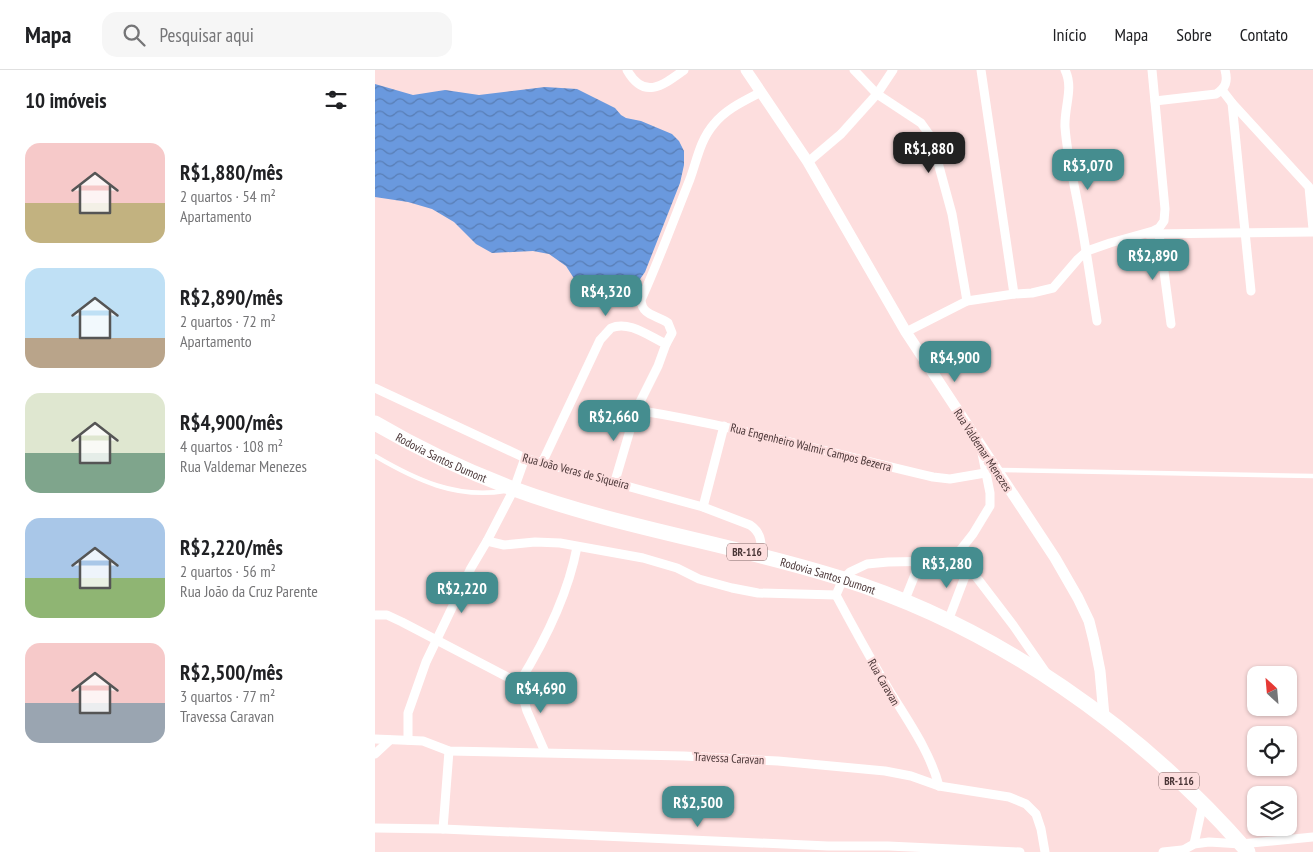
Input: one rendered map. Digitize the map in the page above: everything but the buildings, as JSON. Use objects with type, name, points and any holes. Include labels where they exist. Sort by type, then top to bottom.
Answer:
[{"type":"highway","name":"Rodovia Santos Dumont","points":[[375,423],[444,460],[514,489],[602,516],[843,578],[948,621],[987,641],[1050,678],[1104,716],[1203,803],[1245,848]]},
{"type":"main road","name":"Rua Valdemar Menezes","points":[[746,70],[808,162],[906,332],[981,447],[991,472],[1055,558],[1078,598],[1089,622],[1100,671],[1104,716]]},
{"type":"street","points":[[627,70],[637,84],[647,88],[659,86],[684,70]]},
{"type":"street","points":[[854,70],[877,94],[921,123],[931,137],[952,214],[967,301]]},
{"type":"street","points":[[808,162],[841,134],[877,94],[893,70]]},
{"type":"street","points":[[981,70],[1014,294]]},
{"type":"street","points":[[1065,70],[1070,90],[1065,118],[1066,138],[1087,252],[1097,320]]},
{"type":"street","points":[[906,332],[967,301],[1014,294],[1033,294],[1053,288],[1078,259],[1087,252],[1109,243],[1159,228],[1164,222],[1165,216],[1152,70]]},
{"type":"street","points":[[1155,101],[1216,94],[1222,90],[1227,79],[1225,70]]},
{"type":"street","points":[[1140,235],[1313,230],[1311,188],[1222,90]]},
{"type":"street","points":[[615,482],[637,410],[672,333],[668,323],[646,312],[642,307],[641,300],[665,245],[699,150],[707,133],[722,115],[761,92]]},
{"type":"street","points":[[1232,103],[1251,291]]},
{"type":"street","points":[[1159,234],[1171,324]]},
{"type":"street","points":[[542,463],[600,340],[607,330],[615,326],[624,326],[666,344]]},
{"type":"street","name":"Rua João Veras de Siqueira","points":[[375,388],[525,458],[703,508],[750,525],[756,529],[761,538],[762,556]]},
{"type":"street","name":"Rua Engenheiro Walmir Campos Bezerra","points":[[637,410],[724,426],[933,477],[950,479],[991,472]]},
{"type":"street","points":[[703,508],[724,426]]},
{"type":"street","points":[[408,740],[408,713],[419,678],[471,568],[514,489],[525,458]]},
{"type":"street","points":[[487,541],[504,545],[547,542],[643,558],[677,568],[699,579],[732,588],[758,592],[836,595],[843,578],[857,569],[877,562],[943,561],[958,553],[973,534],[990,506],[991,472]]},
{"type":"street","points":[[519,683],[551,623],[572,570],[577,547]]},
{"type":"street","points":[[958,553],[1013,625],[1050,678]]},
{"type":"street","points":[[904,602],[920,562]]},
{"type":"street","points":[[948,621],[969,566]]},
{"type":"street","name":"Rua Caravan","points":[[836,595],[884,682],[925,750],[939,786]]},
{"type":"street","points":[[375,615],[387,616],[519,683],[527,711],[545,752]]},
{"type":"street","name":"Travessa Caravan","points":[[375,739],[423,742],[449,751],[654,754],[778,761],[885,771],[911,776],[939,786],[1009,797],[1025,804],[1036,814],[1045,852]]},
{"type":"street","points":[[375,754],[389,740]]},
{"type":"street","points":[[443,829],[449,751]]},
{"type":"street","points":[[1194,844],[1203,803]]},
{"type":"street","points":[[375,828],[443,829],[828,846],[888,846],[1020,852]]},
{"type":"street","points":[[1163,852],[1181,851],[1194,844],[1209,842],[1245,848],[1313,838]]},
{"type":"lane","points":[[375,456],[421,481],[450,490],[476,493],[514,489]]},
{"type":"lane","points":[[991,472],[1313,476]]},
{"type":"water","points":[[375,84],[413,95],[445,90],[479,95],[545,87],[577,89],[615,108],[626,118],[641,121],[672,134],[679,141],[684,151],[684,165],[680,183],[645,272],[629,295],[626,303],[622,305],[605,304],[596,299],[575,280],[566,266],[549,254],[533,251],[492,253],[476,244],[454,222],[432,209],[408,202],[375,197]]}]
